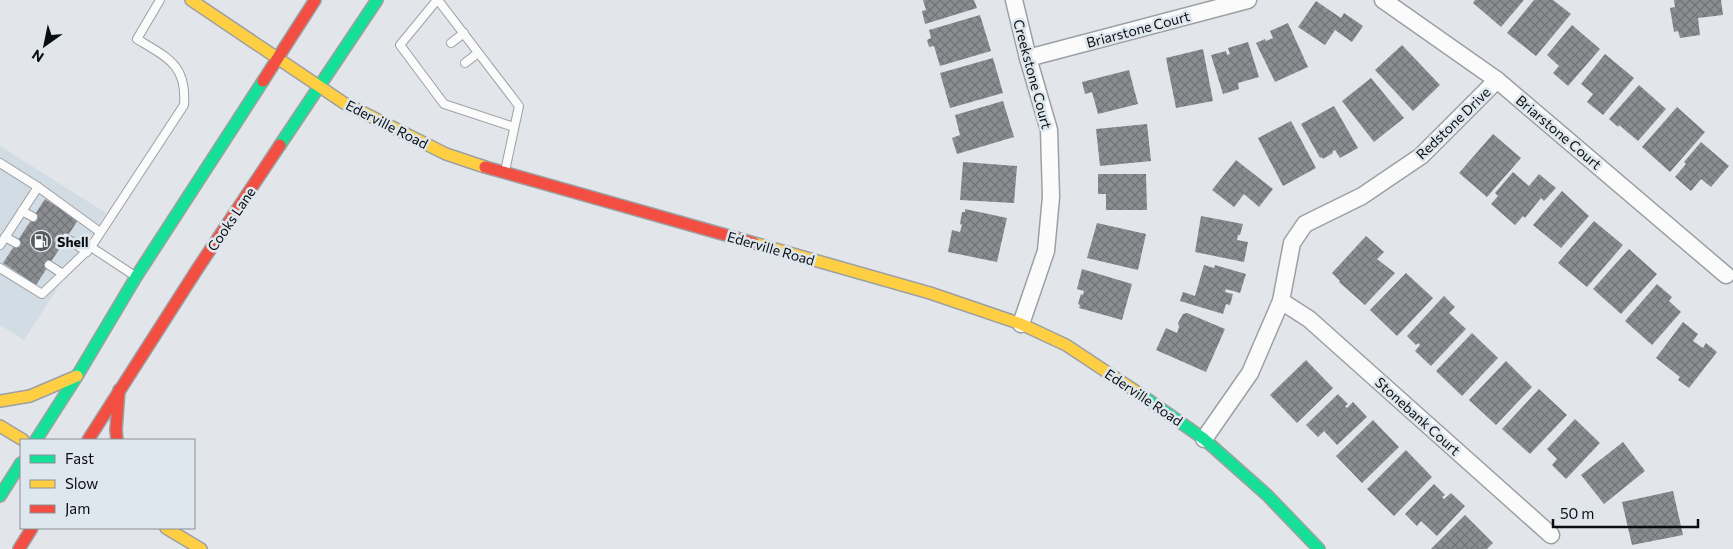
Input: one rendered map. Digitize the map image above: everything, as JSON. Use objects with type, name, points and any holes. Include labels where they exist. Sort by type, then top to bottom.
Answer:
[{"type":"main road","name":"Ederville Road","points":[[191,0],[344,103],[438,150],[504,173],[930,293],[1021,324],[1066,345],[1176,418],[1204,439],[1267,495],[1319,549]]},
{"type":"main road","points":[[37,439],[136,277],[315,0]]},
{"type":"main road","name":"Cooks Lane","points":[[89,439],[193,276],[377,0]]},
{"type":"main road","points":[[0,401],[14,401],[40,393],[77,376]]},
{"type":"main road","points":[[117,439],[119,390]]},
{"type":"main road","points":[[0,426],[21,439]]},
{"type":"main road","points":[[0,496],[20,465]]},
{"type":"main road","points":[[19,549],[31,529]]},
{"type":"main road","points":[[168,529],[200,549]]},
{"type":"street","name":"Creekstone Court","points":[[1014,0],[1028,58],[1049,130],[1051,197],[1046,251],[1021,324]]},
{"type":"street","name":"Briarstone Court","points":[[1028,58],[1248,0]]},
{"type":"street","name":"Briarstone Court","points":[[1383,0],[1497,80],[1726,275]]},
{"type":"street","name":"Redstone Drive","points":[[1204,439],[1250,373],[1281,301],[1292,242],[1305,224],[1362,196],[1421,156],[1497,80]]},
{"type":"street","name":"Stonebank Court","points":[[1281,301],[1309,319],[1551,535]]},
{"type":"lane","points":[[0,268],[42,294],[89,250],[184,106],[185,90],[179,71],[165,57],[138,39],[160,0]]},
{"type":"lane","points":[[504,173],[514,127],[518,106],[438,0],[400,45],[435,87],[444,104],[514,127]]},
{"type":"lane","points":[[451,43],[464,33]]},
{"type":"lane","points":[[465,63],[478,53]]},
{"type":"lane","points":[[0,163],[38,186],[100,232]]},
{"type":"lane","points":[[0,245],[38,186]]},
{"type":"lane","points":[[22,212],[33,218]]},
{"type":"lane","points":[[5,237],[16,243]]},
{"type":"lane","points":[[66,238],[136,277]]},
{"type":"lane","points":[[49,265],[63,274]]},
{"type":"shaded area","points":[[0,146],[106,213],[24,340],[0,325]]},
{"type":"building","points":[[923,0],[974,0],[977,8],[925,24],[922,11],[926,10]]},
{"type":"building","points":[[1475,0],[1524,0],[1501,27],[1473,3]]},
{"type":"building","points":[[1534,0],[1553,0],[1571,14],[1536,56],[1507,33]]},
{"type":"building","points":[[1674,0],[1721,0],[1723,15],[1698,18],[1700,35],[1680,38],[1678,31],[1674,32],[1670,8],[1675,7]]},
{"type":"building","points":[[1316,1],[1341,18],[1344,13],[1363,26],[1352,42],[1335,30],[1325,45],[1298,27]]},
{"type":"building","points":[[980,15],[991,51],[940,66],[934,46],[929,47],[927,40],[931,38],[929,30]]},
{"type":"building","points":[[1288,23],[1308,67],[1275,82],[1256,43],[1273,38],[1270,31]]},
{"type":"building","points":[[1572,25],[1600,49],[1568,86],[1553,73],[1559,66],[1547,55]]},
{"type":"building","points":[[1248,42],[1259,77],[1238,83],[1239,89],[1223,94],[1211,55],[1226,51],[1227,55],[1230,54],[1228,48]]},
{"type":"building","points":[[1402,45],[1440,85],[1413,111],[1375,70]]},
{"type":"building","points":[[1203,49],[1213,101],[1176,108],[1166,58]]},
{"type":"building","points":[[1605,54],[1634,78],[1603,115],[1587,102],[1593,94],[1581,84]]},
{"type":"building","points":[[993,58],[1003,93],[950,108],[940,73]]},
{"type":"building","points":[[1129,70],[1138,104],[1098,114],[1092,92],[1085,94],[1082,82]]},
{"type":"building","points":[[1371,78],[1404,118],[1374,142],[1342,101]]},
{"type":"building","points":[[1639,85],[1666,109],[1638,141],[1609,119]]},
{"type":"building","points":[[1003,101],[1014,137],[957,154],[952,138],[960,135],[955,115]]},
{"type":"building","points":[[1334,106],[1358,148],[1340,158],[1335,150],[1323,159],[1322,157],[1320,158],[1301,124]]},
{"type":"building","points":[[1677,107],[1705,132],[1670,172],[1642,147]]},
{"type":"building","points":[[1291,121],[1316,168],[1283,186],[1258,138]]},
{"type":"building","points":[[1147,124],[1151,161],[1100,166],[1096,129]]},
{"type":"building","points":[[1493,134],[1521,158],[1487,197],[1459,173]]},
{"type":"building","points":[[1701,142],[1729,166],[1711,187],[1701,179],[1691,191],[1675,177],[1686,164],[1684,162]]},
{"type":"building","points":[[1236,160],[1273,189],[1259,207],[1244,194],[1234,207],[1212,190]]},
{"type":"building","points":[[963,162],[1017,166],[1014,203],[960,200]]},
{"type":"building","points":[[1513,172],[1529,186],[1539,174],[1556,188],[1544,201],[1541,198],[1525,218],[1523,216],[1515,225],[1491,204],[1498,196],[1495,193]]},
{"type":"building","points":[[1098,174],[1146,174],[1147,210],[1106,210],[1106,194],[1098,194]]},
{"type":"building","points":[[1562,191],[1589,216],[1561,248],[1533,225]]},
{"type":"building","name":"Shell","points":[[45,199],[78,220],[36,285],[3,263]]},
{"type":"building","points":[[965,209],[1007,218],[997,262],[948,252],[952,230],[960,232],[962,212],[965,212]]},
{"type":"building","points":[[1201,216],[1243,224],[1237,240],[1248,242],[1244,262],[1195,252]]},
{"type":"building","points":[[1594,221],[1623,245],[1587,287],[1558,263]]},
{"type":"building","points":[[1097,223],[1146,234],[1138,270],[1087,258]]},
{"type":"building","points":[[1366,236],[1384,252],[1377,259],[1395,273],[1365,305],[1339,282],[1332,273]]},
{"type":"building","points":[[1629,249],[1657,274],[1621,314],[1593,289]]},
{"type":"building","points":[[1204,265],[1214,268],[1215,265],[1246,274],[1240,293],[1226,289],[1225,292],[1233,294],[1230,305],[1226,304],[1223,314],[1180,301],[1183,292],[1195,296]]},
{"type":"building","points":[[1082,269],[1132,284],[1122,320],[1079,308],[1080,305],[1078,304],[1084,291],[1077,289]]},
{"type":"building","points":[[1406,273],[1433,298],[1397,336],[1370,310]]},
{"type":"building","points":[[1657,284],[1672,297],[1669,301],[1681,312],[1652,345],[1625,321]]},
{"type":"building","points":[[1444,296],[1455,307],[1449,313],[1466,329],[1431,366],[1415,351],[1420,345],[1418,343],[1416,345],[1407,336]]},
{"type":"building","points":[[1187,313],[1225,329],[1206,372],[1156,350],[1166,328],[1177,333],[1178,323],[1183,314]]},
{"type":"building","points":[[1683,322],[1698,334],[1693,341],[1703,348],[1706,343],[1717,352],[1689,388],[1678,380],[1680,377],[1656,358]]},
{"type":"building","points":[[1472,333],[1498,358],[1462,396],[1436,371]]},
{"type":"building","points":[[1306,360],[1333,388],[1297,423],[1270,395]]},
{"type":"building","points":[[1506,361],[1532,387],[1496,425],[1469,400]]},
{"type":"building","points":[[1539,389],[1567,415],[1530,454],[1502,429]]},
{"type":"building","points":[[1338,394],[1348,404],[1345,406],[1347,408],[1353,402],[1367,417],[1337,445],[1324,431],[1318,437],[1306,425]]},
{"type":"building","points":[[1575,419],[1600,443],[1566,479],[1552,465],[1557,459],[1547,449]]},
{"type":"building","points":[[1373,420],[1399,447],[1362,483],[1336,456]]},
{"type":"building","points":[[1623,442],[1645,471],[1604,504],[1581,475]]},
{"type":"building","points":[[1406,450],[1432,477],[1394,516],[1367,489]]},
{"type":"building","points":[[1434,484],[1445,495],[1442,497],[1444,499],[1451,493],[1465,506],[1437,536],[1421,521],[1417,526],[1405,514]]},
{"type":"building","points":[[1673,491],[1683,535],[1632,545],[1622,502]]},
{"type":"building","points":[[1465,515],[1493,543],[1487,549],[1431,549]]},
{"type":"traffic: fast","points":[[280,145],[377,0]]},
{"type":"traffic: fast","points":[[37,439],[136,277],[263,81]]},
{"type":"traffic: fast","points":[[1140,394],[1204,439],[1267,495],[1319,549]]},
{"type":"traffic: fast","points":[[0,496],[20,465]]},
{"type":"traffic: slow","points":[[191,0],[344,103],[446,154],[485,167]]},
{"type":"traffic: slow","points":[[754,243],[930,293],[1021,324],[1066,345],[1140,394]]},
{"type":"traffic: slow","points":[[0,401],[30,396],[77,376]]},
{"type":"traffic: slow","points":[[0,426],[21,439]]},
{"type":"traffic: slow","points":[[168,529],[201,549]]},
{"type":"traffic: jam","points":[[263,81],[315,0]]},
{"type":"traffic: jam","points":[[89,439],[198,268],[280,145]]},
{"type":"traffic: jam","points":[[485,167],[754,243]]},
{"type":"traffic: jam","points":[[117,439],[119,390]]},
{"type":"traffic: jam","points":[[19,549],[31,529]]},
{"type":"place","name":"Shell","points":[[41,241]]}]
